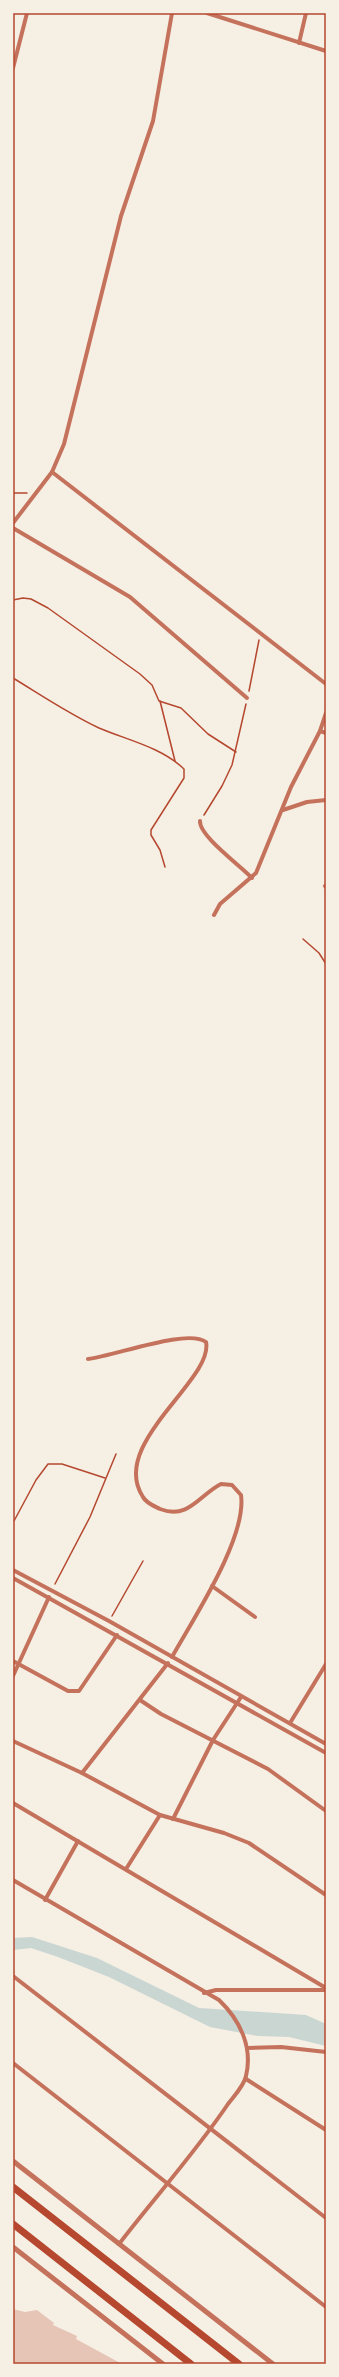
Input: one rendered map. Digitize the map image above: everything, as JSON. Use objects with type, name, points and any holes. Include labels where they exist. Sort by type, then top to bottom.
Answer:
[{"type":"highway","points":[[13,2187],[239,2364]]},
{"type":"highway","points":[[13,2224],[191,2364]]},
{"type":"street","points":[[13,68],[27,13]]},
{"type":"street","points":[[13,523],[52,472],[71,420],[121,216],[153,121],[172,13]]},
{"type":"street","points":[[207,13],[326,51]]},
{"type":"street","points":[[299,43],[306,13]]},
{"type":"street","points":[[52,472],[326,684]]},
{"type":"street","points":[[13,528],[130,598],[247,698]]},
{"type":"street","points":[[214,915],[220,904],[252,878],[283,810],[291,787],[320,730],[326,713]]},
{"type":"street","points":[[320,730],[326,733]]},
{"type":"street","points":[[283,810],[307,802],[326,800]]},
{"type":"street","points":[[200,821],[202,830],[212,843],[252,878]]},
{"type":"street","points":[[88,1359],[104,1357],[173,1339],[196,1338],[206,1342],[206,1352],[197,1369],[157,1424],[139,1455],[136,1479],[139,1491],[144,1500],[169,1512],[182,1511],[195,1505],[214,1488],[227,1484],[232,1485],[241,1495],[241,1510],[230,1546],[212,1586],[172,1657]]},
{"type":"street","points":[[13,1570],[109,1621],[326,1744]]},
{"type":"street","points":[[13,1578],[168,1663],[326,1753]]},
{"type":"street","points":[[212,1586],[255,1616]]},
{"type":"street","points":[[13,1676],[49,1597]]},
{"type":"street","points":[[13,1661],[74,1692],[83,1687],[117,1635]]},
{"type":"street","points":[[82,1773],[168,1663]]},
{"type":"street","points":[[290,1723],[326,1664]]},
{"type":"street","points":[[173,1819],[213,1740],[241,1697]]},
{"type":"street","points":[[140,1700],[162,1714],[268,1768],[326,1811]]},
{"type":"street","points":[[13,1741],[82,1773],[160,1815],[224,1833],[249,1843],[326,1895]]},
{"type":"street","points":[[13,1803],[326,1989]]},
{"type":"street","points":[[126,1869],[160,1815]]},
{"type":"street","points":[[45,1900],[78,1841]]},
{"type":"street","points":[[13,1880],[204,1993],[219,2000],[233,2017],[246,2040],[248,2048],[246,2078],[210,2128],[119,2244]]},
{"type":"street","points":[[13,1976],[326,2218]]},
{"type":"street","points":[[204,1993],[216,1990],[326,1989]]},
{"type":"street","points":[[248,2048],[281,2047],[326,2052]]},
{"type":"street","points":[[13,2063],[326,2307]]},
{"type":"street","points":[[246,2078],[326,2130]]},
{"type":"street","points":[[13,2162],[273,2364]]},
{"type":"street","points":[[13,2247],[162,2364]]},
{"type":"path","points":[[13,493],[35,493]]},
{"type":"path","points":[[13,600],[23,598],[31,599],[57,613],[152,685],[159,700],[175,761]]},
{"type":"path","points":[[200,821],[228,775],[236,752],[247,698],[256,665],[260,632]]},
{"type":"path","points":[[13,678],[77,717],[175,761],[184,769],[185,775],[151,833],[160,850],[166,867]]},
{"type":"path","points":[[159,700],[181,708],[208,734],[236,752]]},
{"type":"path","points":[[303,939],[319,953],[326,964]]},
{"type":"path","points":[[52,1591],[90,1517],[116,1454]]},
{"type":"path","points":[[14,1521],[43,1470],[48,1464],[56,1462],[105,1478]]},
{"type":"path","points":[[109,1621],[143,1561]]},
{"type":"shaded area","points":[[32,1937],[97,1958],[199,2008],[306,2015],[326,2024],[326,2046],[289,2037],[258,2036],[210,2027],[109,1977],[58,1957],[31,1948],[13,1950],[13,1938]]},
{"type":"building","points":[[13,2309],[25,2312],[37,2310],[54,2323],[53,2325],[77,2336],[76,2339],[122,2364],[13,2364]]}]
